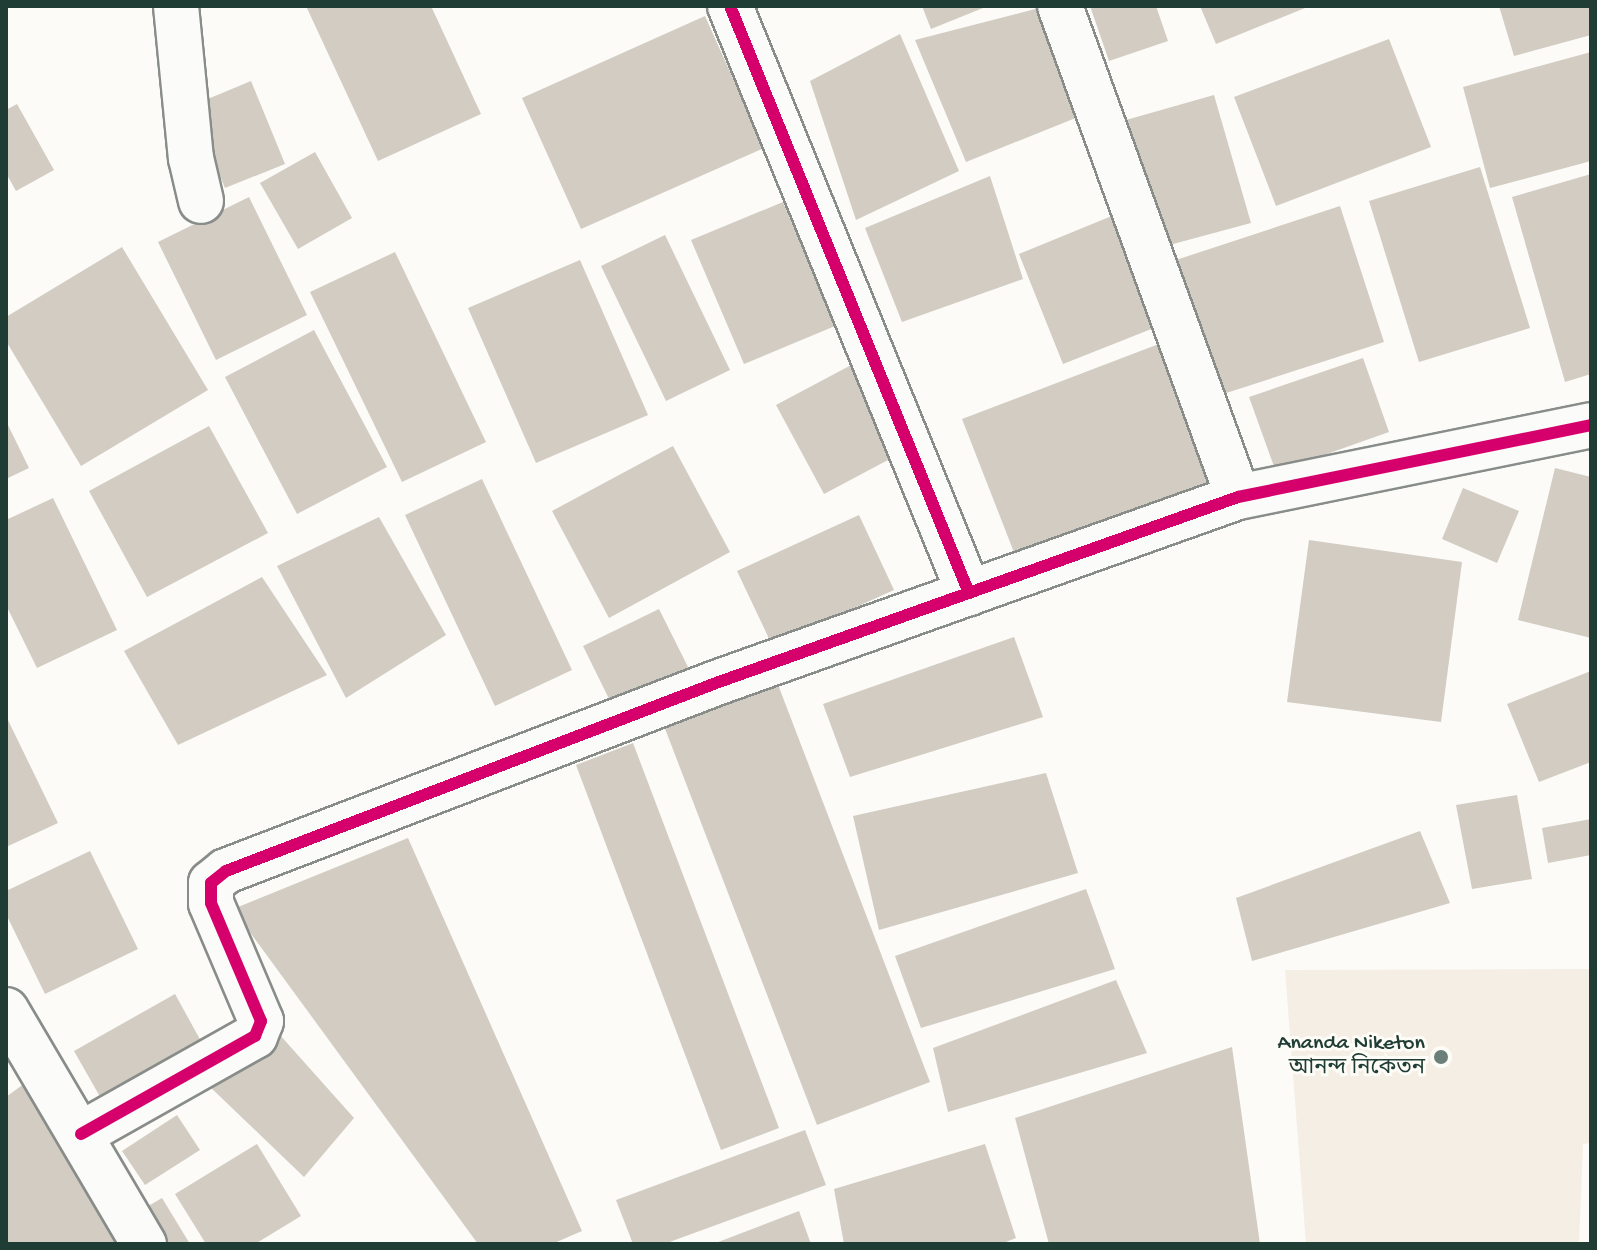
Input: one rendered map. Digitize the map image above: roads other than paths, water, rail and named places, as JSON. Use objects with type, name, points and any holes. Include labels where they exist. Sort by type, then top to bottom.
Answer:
[{"type":"street","points":[[176,6],[191,158],[201,201]]},
{"type":"street","points":[[730,6],[969,593]]},
{"type":"street","points":[[1060,6],[1238,497]]},
{"type":"street","points":[[81,1134],[255,1036],[261,1021],[211,903],[211,883],[226,871],[969,593],[1238,497],[1591,425]]},
{"type":"street","points":[[6,1010],[144,1244]]},
{"type":"place","name":"Ananda Niketon আনন্দ নিকেতন","points":[[1441,1057]]}]
